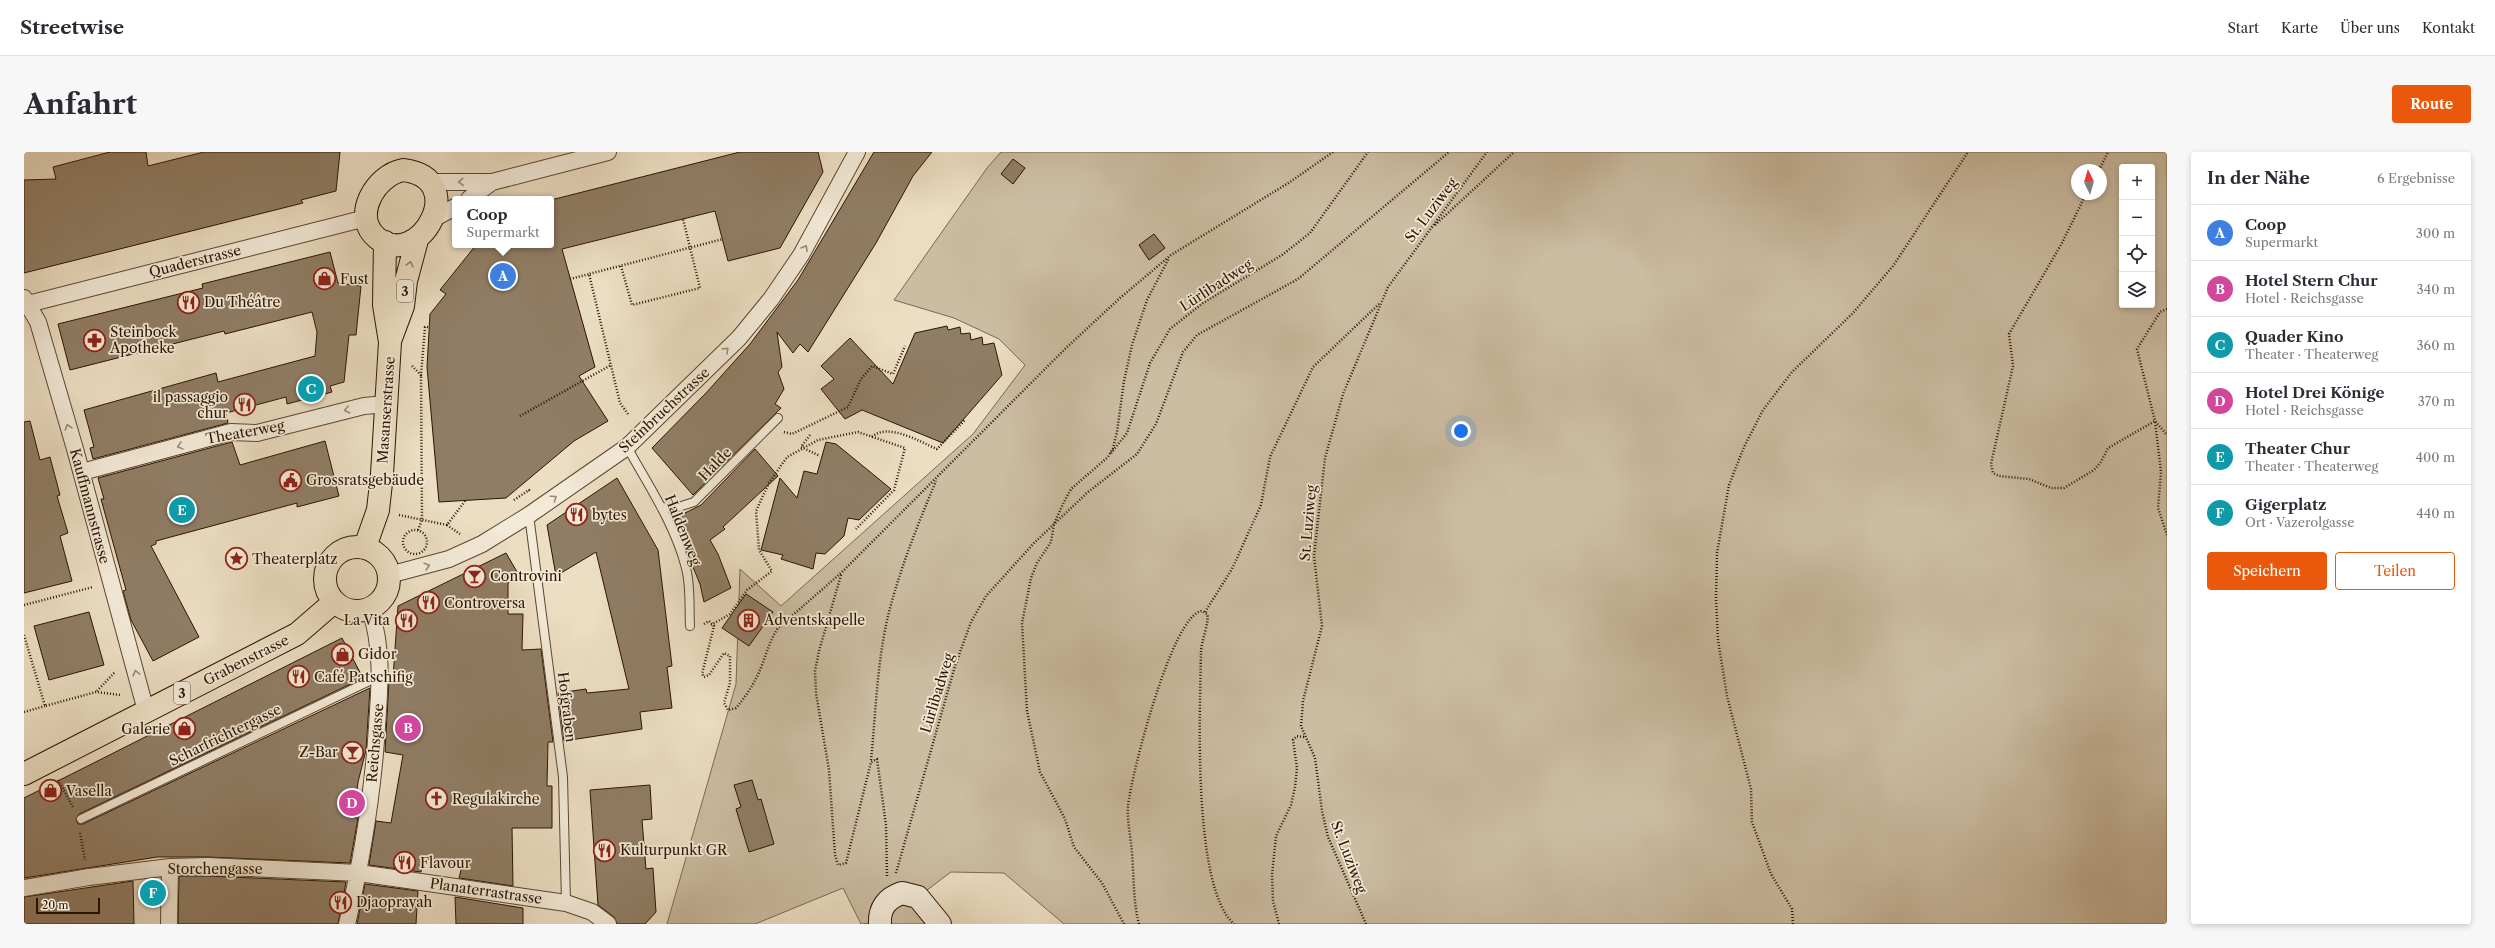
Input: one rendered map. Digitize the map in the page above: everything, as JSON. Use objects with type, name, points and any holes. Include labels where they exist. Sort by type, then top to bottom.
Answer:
[{"type":"main road","points":[[404,161],[431,182],[436,199],[436,209],[433,219],[417,240],[398,245],[385,242],[370,230],[366,218],[367,203],[385,178],[404,161]]},
{"type":"main road","name":"Masanserstrasse","points":[[390,342],[403,306],[406,281],[417,240]]},
{"type":"main road","name":"Masanserstrasse","points":[[365,547],[378,510],[386,404],[390,342],[384,305],[385,242]]},
{"type":"main road","points":[[348,547],[365,547],[382,558],[389,575],[385,594],[370,609],[356,611],[341,607],[334,602],[325,586],[327,567],[339,552],[348,547]]},
{"type":"main road","name":"Grabenstrasse","points":[[24,774],[297,634],[334,602]]},
{"type":"main road","points":[[880,924],[883,907],[893,892],[918,897],[940,924]]},
{"type":"street","points":[[431,182],[492,182],[608,152]]},
{"type":"street","name":"Steinbruchstrasse","points":[[389,575],[449,559],[482,544],[529,516],[627,447],[739,338],[771,299],[804,249],[857,152]]},
{"type":"street","points":[[473,196],[492,182]]},
{"type":"street","points":[[433,219],[452,209]]},
{"type":"street","name":"Quaderstrasse","points":[[25,302],[366,218]]},
{"type":"street","name":"Kauffmannstrasse","points":[[25,302],[38,322],[82,472],[146,711]]},
{"type":"street","name":"Theaterweg","points":[[82,472],[231,432],[258,433],[364,406],[386,404]]},
{"type":"street","name":"Reichsgasse","points":[[347,924],[359,873],[374,766],[381,675],[377,630],[370,609]]},
{"type":"street","name":"Storchengasse","points":[[24,888],[89,877],[170,868],[208,866],[359,873]]},
{"type":"street","points":[[169,924],[170,868]]},
{"type":"street","name":"Planaterrastrasse","points":[[359,873],[566,903],[592,912],[608,924]]},
{"type":"lane","name":"Halde","points":[[661,508],[680,508],[694,502],[778,418]]},
{"type":"lane","name":"Haldenweg","points":[[627,447],[661,508],[686,569],[690,591],[690,626]]},
{"type":"lane","name":"Hofgraben","points":[[529,516],[563,777],[566,903]]},
{"type":"lane","name":"Scharfrichtergasse","points":[[80,819],[381,675]]},
{"type":"path","points":[[690,626],[696,632],[700,631],[706,622],[709,621],[711,625],[714,626],[702,674],[704,677],[709,675],[724,653],[730,656],[730,683],[724,704],[728,710],[733,709],[745,697],[755,680],[770,639],[778,628],[841,574],[1066,348],[1120,298],[1171,255],[1290,182],[1333,152]]},
{"type":"path","name":"Lürlibadweg","points":[[1054,524],[1071,489],[1108,457],[1127,433],[1150,363],[1170,329],[1203,303],[1282,255],[1310,233],[1368,152]]},
{"type":"path","name":"Lürlibadweg","points":[[893,892],[955,666],[978,608],[994,586],[1054,524],[1088,492],[1126,464],[1142,448],[1156,424],[1181,357],[1197,335],[1298,279],[1449,152]]},
{"type":"path","name":"St. Luziweg","points":[[1366,924],[1328,837],[1322,811],[1317,767],[1301,726],[1302,706],[1322,626],[1322,614],[1314,568],[1324,465],[1343,394],[1380,302],[1397,272],[1487,152]]},
{"type":"path","points":[[1430,229],[1514,152]]},
{"type":"path","points":[[1793,924],[1792,909],[1771,874],[1752,822],[1751,789],[1727,696],[1718,640],[1716,599],[1717,553],[1729,485],[1744,446],[1763,410],[1792,372],[1853,313],[1893,266],[1968,152]]},
{"type":"path","points":[[2101,164],[2108,152]]},
{"type":"path","points":[[2083,200],[2062,243],[2010,334],[2013,366],[1991,464],[1993,473],[1999,476],[2029,479],[2051,488],[2064,488],[2094,470],[2101,462],[2108,448],[2155,421]]},
{"type":"path","points":[[621,266],[632,305],[700,288],[683,219]]},
{"type":"path","points":[[570,279],[723,239]]},
{"type":"path","points":[[1108,457],[1117,432],[1124,381],[1132,346],[1147,300],[1171,255]]},
{"type":"path","points":[[589,274],[620,403],[628,414]]},
{"type":"path","points":[[1205,612],[1232,569],[1261,506],[1270,457],[1312,367],[1380,302]]},
{"type":"path","points":[[2167,309],[2160,312],[2137,349],[2155,421],[2161,472],[2158,508],[2167,535]]},
{"type":"path","points":[[418,530],[422,520],[421,375],[425,327],[429,327]]},
{"type":"path","points":[[785,426],[785,434],[792,434],[848,407],[861,379],[872,366],[894,374],[905,346]]},
{"type":"path","points":[[520,416],[611,365]]},
{"type":"path","points":[[412,366],[421,375]]},
{"type":"path","points":[[872,437],[881,432],[894,432],[937,449],[965,420]]},
{"type":"path","points":[[2155,421],[2167,435]]},
{"type":"path","points":[[711,625],[730,614],[747,590],[772,571],[759,550],[756,511],[759,502],[779,466],[787,457],[801,447],[818,440],[858,432],[905,448],[894,490],[856,529]]},
{"type":"path","points":[[801,447],[810,435]]},
{"type":"path","points":[[801,447],[820,456]]},
{"type":"path","points":[[841,574],[819,651],[815,676],[828,756],[835,855],[840,865],[845,864],[848,858],[871,762],[879,676],[889,614],[908,548],[937,478]]},
{"type":"path","points":[[448,525],[465,501]]},
{"type":"path","points":[[397,515],[448,525],[465,537]]},
{"type":"path","points":[[1054,524],[1052,539],[1034,570],[1024,607],[1022,636],[1027,711],[1040,772],[1065,819],[1074,847],[1102,883],[1124,924]]},
{"type":"path","points":[[418,530],[424,533],[427,544],[423,551],[412,554],[404,546],[404,538],[408,532],[418,530]]},
{"type":"path","points":[[24,605],[101,585]]},
{"type":"path","points":[[1139,924],[1134,898],[1128,815],[1137,757],[1172,649],[1195,614],[1200,611],[1205,612]]},
{"type":"path","points":[[1205,612],[1208,618],[1201,644],[1200,712],[1204,834],[1207,858],[1219,898],[1226,915],[1234,924]]},
{"type":"path","points":[[24,635],[45,706]]},
{"type":"path","points":[[96,692],[117,670]]},
{"type":"path","points":[[24,712],[96,692],[121,696]]},
{"type":"path","points":[[1279,924],[1273,889],[1274,844],[1294,796],[1297,768],[1293,740],[1295,736],[1299,735],[1306,739]]},
{"type":"path","points":[[871,762],[875,759],[878,763],[887,834],[886,870],[893,892]]},
{"type":"shaded area","points":[[1001,152],[2167,152],[2167,924],[1064,924],[1004,873],[951,872],[918,897],[940,924],[880,924],[880,922],[861,924],[843,888],[755,924],[667,924],[736,684],[740,569],[781,606],[973,434],[1025,365],[999,339],[954,318],[894,300],[987,168]]},
{"type":"building","points":[[110,152],[146,152],[148,166],[204,152],[340,152],[336,191],[301,200],[303,203],[24,273],[24,180],[56,179],[53,167]]},
{"type":"building","points":[[740,152],[818,152],[823,172],[780,248],[728,261],[715,211],[562,249],[595,367],[579,376],[608,421],[574,441],[506,498],[439,502],[427,367],[430,314],[446,294],[440,290],[474,248],[554,248],[554,199]]},
{"type":"building","points":[[874,152],[932,152],[913,176],[876,243],[808,352],[800,344],[793,353],[777,332],[782,367],[778,372],[784,389],[775,404],[781,408],[693,495],[652,448],[706,393],[750,344],[798,280]]},
{"type":"building","points":[[1013,159],[1025,168],[1013,184],[1001,174]]},
{"type":"building","points":[[1154,234],[1165,248],[1149,260],[1139,245]]},
{"type":"building","points":[[330,252],[338,283],[361,286],[356,335],[349,335],[344,382],[330,386],[332,392],[287,404],[286,397],[226,413],[228,423],[93,459],[90,448],[94,447],[84,410],[216,373],[218,382],[315,356],[317,332],[312,312],[225,334],[224,331],[70,370],[58,324],[203,288],[202,284]]},
{"type":"building","points":[[947,326],[948,330],[960,327],[961,334],[970,333],[971,340],[982,337],[983,345],[994,343],[1002,375],[943,443],[862,410],[845,419],[821,389],[834,379],[821,366],[850,338],[893,384],[915,333]]},
{"type":"building","points":[[30,421],[40,460],[50,457],[60,495],[57,496],[68,533],[60,536],[72,581],[24,593],[24,422]]},
{"type":"building","points":[[325,441],[339,496],[297,507],[297,503],[156,541],[156,544],[151,546],[199,637],[153,661],[131,620],[123,591],[126,590],[101,499],[104,499],[98,478],[232,442],[240,465]]},
{"type":"building","points":[[826,442],[836,444],[891,489],[859,520],[848,518],[844,536],[825,554],[816,553],[813,569],[781,559],[783,555],[761,550],[780,478],[797,498],[804,471],[817,474]]},
{"type":"building","points":[[755,449],[778,476],[723,527],[725,529],[710,540],[718,554],[731,588],[704,602],[700,584],[673,519],[701,505]]},
{"type":"building","points":[[617,478],[658,550],[672,666],[667,667],[672,708],[640,712],[642,729],[564,741],[558,693],[586,689],[587,693],[629,689],[596,552],[556,576],[547,525]]},
{"type":"building","points":[[506,553],[520,577],[508,583],[508,614],[523,614],[522,650],[541,649],[553,742],[548,742],[547,786],[552,786],[552,828],[512,828],[513,886],[459,878],[462,866],[423,859],[421,872],[369,865],[376,821],[391,823],[403,755],[385,752],[389,680],[393,678],[398,606]]},
{"type":"building","name":"Adventskapelle","points":[[746,594],[773,612],[749,646],[722,628]]},
{"type":"building","points":[[89,612],[104,665],[49,680],[34,626]]},
{"type":"building","points":[[342,638],[363,678],[79,814],[76,819],[78,824],[83,824],[370,688],[366,750],[358,782],[354,817],[358,818],[350,863],[208,857],[157,857],[24,878],[24,798]]},
{"type":"building","points":[[752,780],[758,800],[761,799],[774,844],[749,852],[736,809],[741,807],[734,785]]},
{"type":"building","points":[[650,785],[652,819],[642,820],[646,869],[653,868],[656,912],[645,924],[617,924],[614,917],[598,905],[590,790]]},
{"type":"building","points":[[179,876],[346,882],[338,924],[178,924]]},
{"type":"building","points":[[133,881],[134,924],[24,924],[24,897]]},
{"type":"building","points":[[365,884],[418,891],[416,924],[357,924]]},
{"type":"building","points":[[455,897],[523,908],[523,924],[456,924]]},
{"type":"place","name":"Coop","points":[[503,276]]},
{"type":"place","name":"Fust","points":[[324,279]]},
{"type":"place","name":"Du Théâtre","points":[[189,302]]},
{"type":"place","name":"Steinbock Apotheke","points":[[94,340]]},
{"type":"place","name":"Quader Kino","points":[[311,389]]},
{"type":"place","name":"il passaggio chur","points":[[244,405]]},
{"type":"place","name":"Grossratsgebäude","points":[[290,480]]},
{"type":"place","name":"Theater Chur","points":[[182,510]]},
{"type":"place","name":"bytes","points":[[577,515]]},
{"type":"place","name":"Theaterplatz","points":[[236,559]]},
{"type":"place","name":"Controvini","points":[[475,576]]},
{"type":"place","name":"Controversa","points":[[428,603]]},
{"type":"place","name":"La Vita","points":[[406,620]]},
{"type":"place","name":"Adventskapelle","points":[[748,620]]},
{"type":"place","name":"Gidor","points":[[343,654]]},
{"type":"place","name":"Café Patschifig","points":[[299,677]]},
{"type":"place","name":"Hotel Stern Chur","points":[[408,728]]},
{"type":"place","name":"Galerie","points":[[185,729]]},
{"type":"place","name":"Z-Bar","points":[[353,752]]},
{"type":"place","name":"Vasella","points":[[50,791]]},
{"type":"place","name":"Regulakirche","points":[[437,799]]},
{"type":"place","name":"Hotel Drei Könige","points":[[352,803]]},
{"type":"place","name":"Kulturpunkt GR","points":[[604,850]]},
{"type":"place","name":"Flavour","points":[[404,863]]},
{"type":"place","name":"Gigerplatz","points":[[153,893]]},
{"type":"place","name":"Djaoprayah","points":[[340,902]]}]
